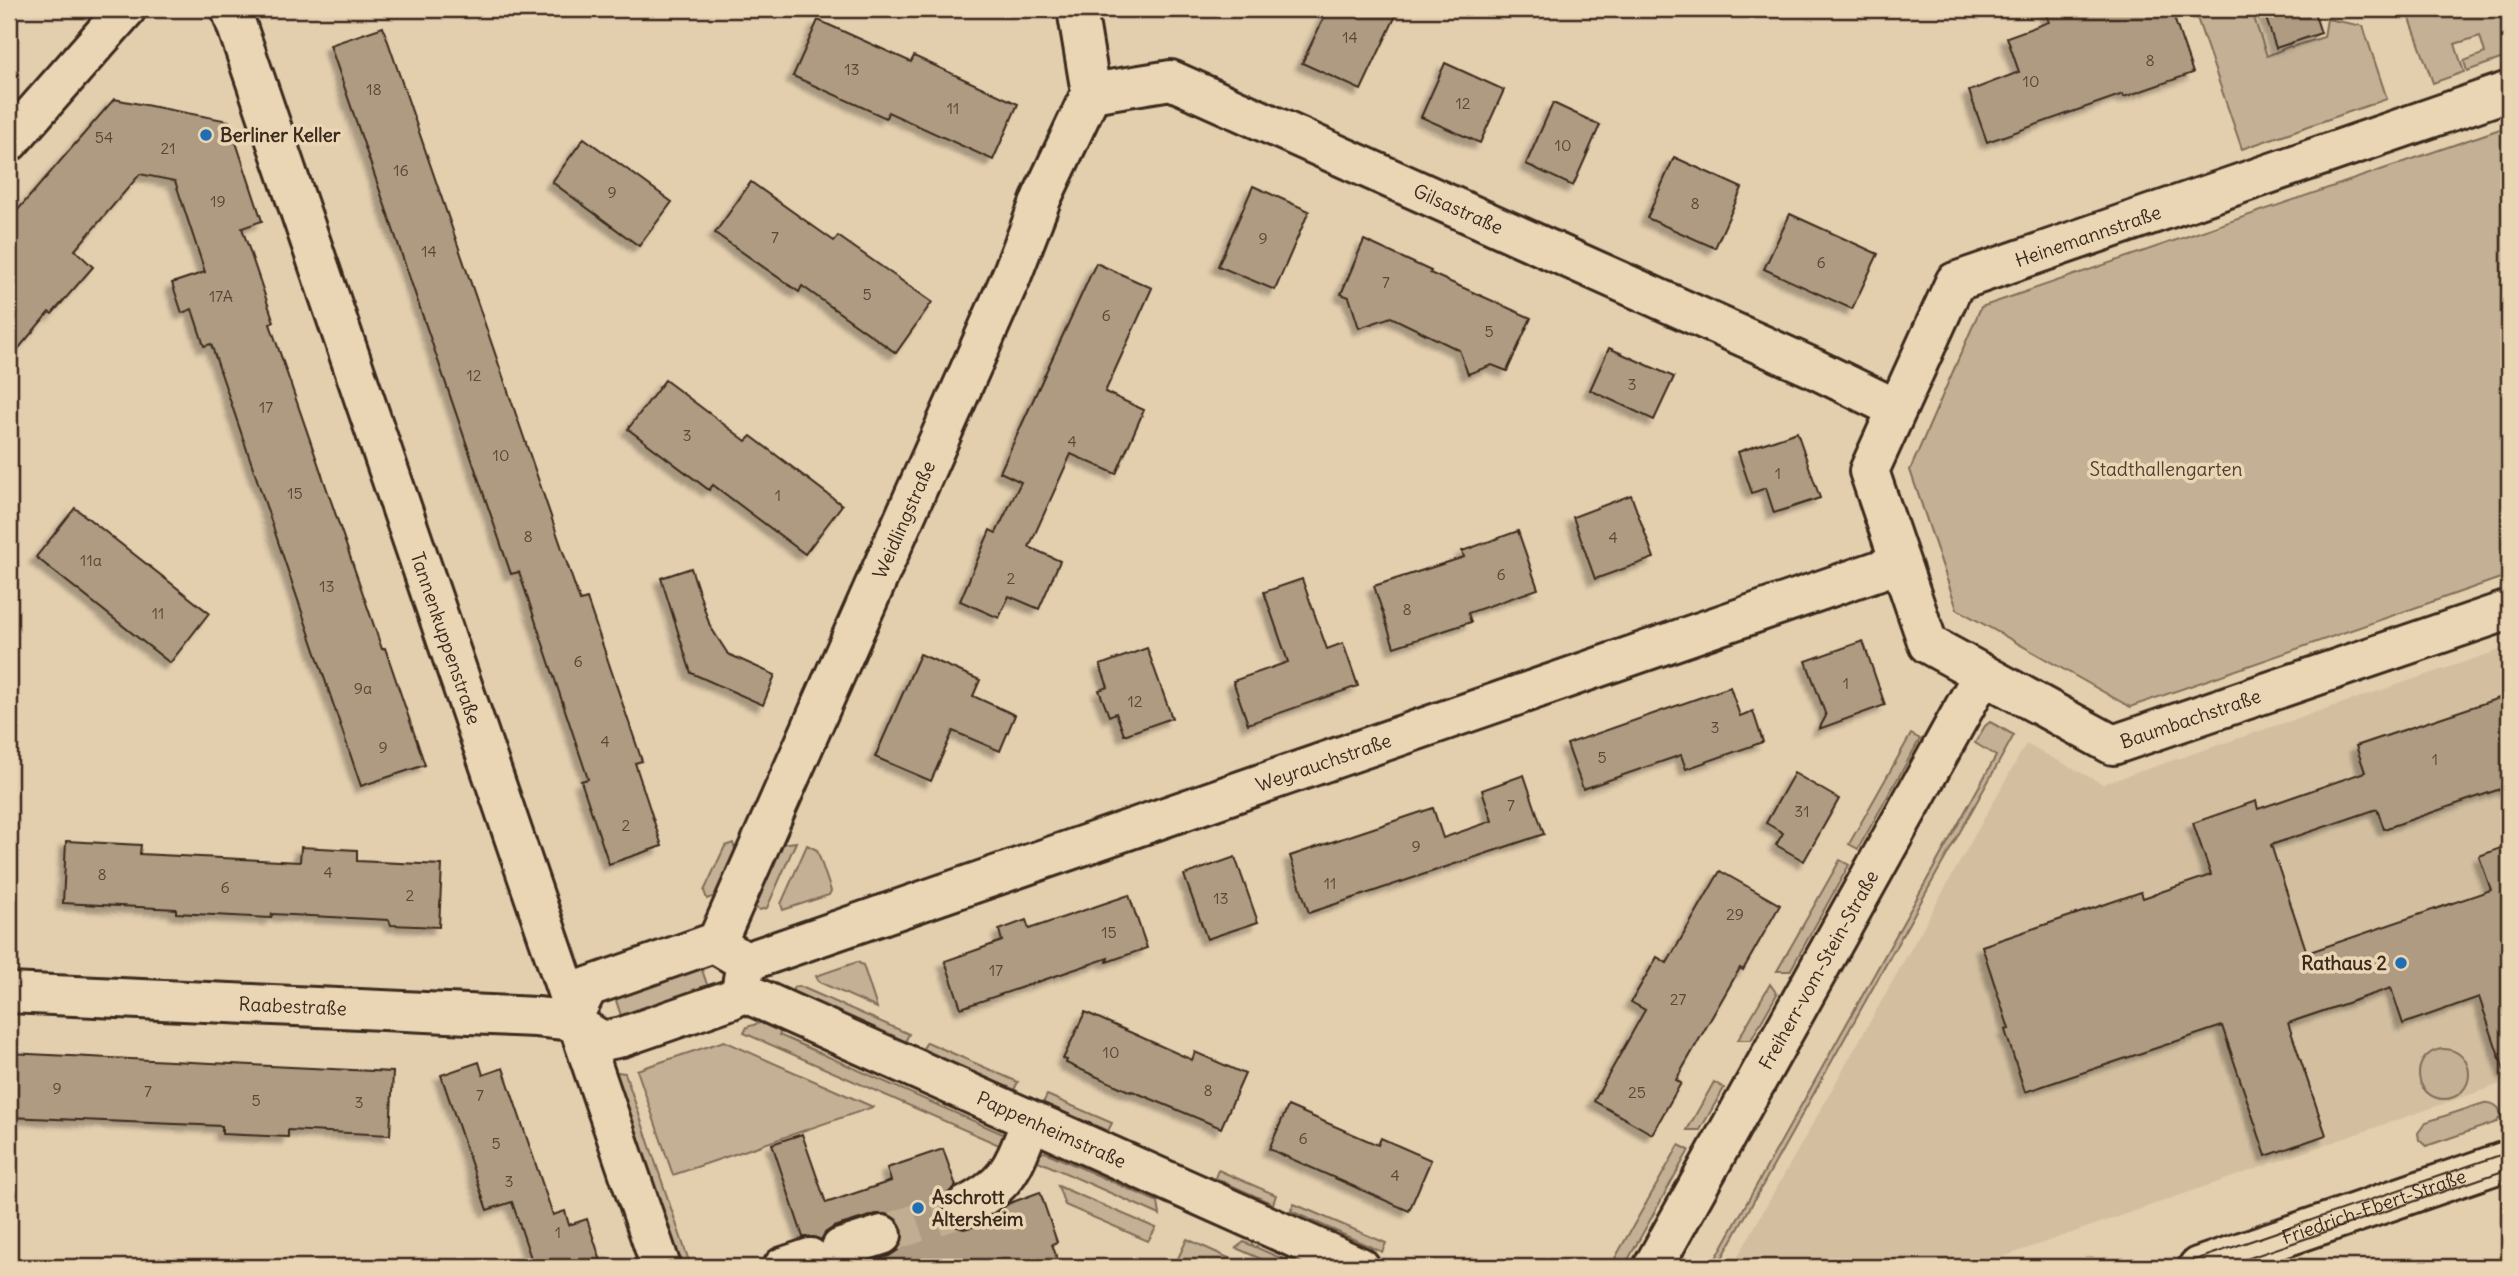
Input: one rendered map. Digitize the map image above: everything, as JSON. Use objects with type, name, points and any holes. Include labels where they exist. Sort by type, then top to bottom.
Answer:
[{"type":"street","points":[[9,142],[126,9]]},
{"type":"street","name":"Tannenkuppenstraße","points":[[231,9],[661,1267]]},
{"type":"street","points":[[1077,9],[1091,93]]},
{"type":"street","name":"Gilsastraße","points":[[1091,93],[1171,80],[1799,362],[1897,409]]},
{"type":"street","name":"Heinemannstraße","points":[[1900,563],[1869,471],[1955,282],[2509,90]]},
{"type":"street","name":"Weidlingstraße","points":[[734,966],[1042,197],[1091,93]]},
{"type":"street","name":"Weyrauchstraße","points":[[734,966],[1900,563]]},
{"type":"street","name":"Baumbachstraße","points":[[1900,563],[1928,644],[2113,745],[2509,610]]},
{"type":"street","name":"Freiherr-vom-Stein-Straße","points":[[1653,1267],[1983,674]]},
{"type":"street","name":"Weyrauchstraße","points":[[710,944],[734,966],[732,999],[720,1004],[622,1037],[602,1041],[575,1021],[576,1011],[588,987],[710,944]]},
{"type":"street","name":"Pappenheimstraße","points":[[734,966],[1031,1121],[1360,1267]]},
{"type":"street","name":"Raabestraße","points":[[9,993],[575,1021]]},
{"type":"street","points":[[964,1207],[990,1192],[1006,1175],[1016,1159],[1031,1121]]},
{"type":"street","name":"Friedrich-Ebert-Straße","points":[[2198,1267],[2509,1160]]},
{"type":"street","points":[[811,1258],[882,1235]]},
{"type":"shaded area","points":[[2509,649],[2509,1081],[1974,1267],[1732,1267],[2026,744],[2103,784]]},
{"type":"green space","points":[[2194,9],[2251,9],[2267,56],[2290,46],[2324,37],[2327,19],[2363,26],[2387,99],[2242,149]]},
{"type":"green space","points":[[2412,9],[2434,9],[2438,18],[2463,9],[2509,9],[2509,56],[2467,71],[2464,61],[2485,53],[2480,36],[2455,44],[2464,72],[2433,83],[2408,13]]},
{"type":"green space","name":"Stadthallengarten","points":[[2509,126],[2509,575],[2130,707],[1957,609],[1910,470],[1981,307]]},
{"type":"green space","points":[[1990,722],[2014,735],[1717,1267],[1711,1267],[1996,756],[1975,743]]},
{"type":"green space","points":[[1911,734],[1920,739],[1858,849],[1849,844]]},
{"type":"green space","points":[[796,842],[767,908],[760,910],[747,904],[774,845]]},
{"type":"green space","points":[[733,843],[739,862],[725,892],[707,899],[704,891],[725,846]]},
{"type":"green space","points":[[807,845],[817,850],[831,891],[829,895],[783,910],[781,904]]},
{"type":"green space","points":[[1840,860],[1849,865],[1790,971],[1777,971]]},
{"type":"green space","points":[[698,958],[711,996],[624,1025],[612,988]]},
{"type":"green space","points":[[857,962],[863,965],[877,1008],[819,982],[816,976]]},
{"type":"green space","points":[[1770,984],[1777,994],[1751,1040],[1738,1040]]},
{"type":"green space","points":[[799,986],[909,1034],[905,1042],[893,1047],[788,1001],[794,987]]},
{"type":"green space","points":[[771,1019],[784,1025],[779,1035],[1003,1134],[1008,1149],[744,1033],[747,1027]]},
{"type":"green space","points":[[724,1041],[873,1107],[673,1175],[637,1070]]},
{"type":"green space","points":[[927,1042],[1018,1082],[1014,1090],[922,1050]]},
{"type":"green space","points":[[2444,1049],[2462,1056],[2469,1074],[2462,1092],[2444,1099],[2426,1092],[2419,1074],[2426,1056]]},
{"type":"green space","points":[[625,1073],[691,1267],[683,1267],[620,1086],[612,1087],[608,1075]]},
{"type":"green space","points":[[1714,1082],[1724,1088],[1700,1130],[1687,1130]]},
{"type":"green space","points":[[1047,1095],[1112,1123],[1108,1131],[1043,1103]]},
{"type":"green space","points":[[2484,1103],[2493,1104],[2499,1109],[2501,1115],[2497,1122],[2426,1146],[2419,1140],[2418,1133],[2426,1122]]},
{"type":"green space","points":[[1679,1145],[1689,1150],[1624,1267],[1610,1267]]},
{"type":"green space","points":[[1045,1152],[1158,1202],[1160,1215],[1029,1157]]},
{"type":"green space","points":[[1218,1170],[1276,1195],[1273,1204],[1215,1178]]},
{"type":"green space","points":[[1058,1186],[1156,1228],[1148,1241],[1065,1205]]},
{"type":"green space","points":[[1294,1204],[1386,1243],[1382,1252],[1291,1211]]},
{"type":"green space","points":[[1187,1239],[1231,1259],[1227,1267],[1174,1267]]},
{"type":"green space","points":[[1244,1242],[1301,1267],[1279,1267],[1236,1248]]},
{"type":"building","points":[[1328,9],[1399,9],[1361,90],[1302,63]]},
{"type":"building","points":[[2044,9],[2171,9],[2193,73],[2124,97],[2123,94],[1987,142],[1969,91],[2019,72],[2007,37],[2049,22]]},
{"type":"building","points":[[2263,9],[2313,9],[2321,33],[2276,48]]},
{"type":"building","points":[[818,20],[911,62],[914,56],[1018,104],[993,160],[888,112],[886,118],[793,76]]},
{"type":"building","points":[[383,27],[580,601],[587,599],[642,761],[635,763],[662,846],[609,864],[581,781],[588,779],[519,572],[511,574],[330,45]]},
{"type":"building","points":[[1445,63],[1504,90],[1480,143],[1421,117]]},
{"type":"building","points":[[114,99],[229,121],[262,221],[242,228],[274,322],[270,324],[382,649],[385,648],[425,765],[361,786],[211,344],[204,346],[192,309],[182,313],[172,283],[205,272],[175,181],[140,174],[75,250],[93,267],[52,314],[49,312],[9,360],[9,220]]},
{"type":"building","points":[[1553,103],[1600,125],[1573,186],[1526,164]]},
{"type":"building","points":[[584,138],[672,202],[639,246],[552,182]]},
{"type":"building","points":[[1674,157],[1742,188],[1715,248],[1647,218]]},
{"type":"building","points":[[751,182],[834,241],[838,236],[932,302],[896,353],[802,286],[799,292],[715,233]]},
{"type":"building","points":[[1253,186],[1309,211],[1275,290],[1218,266]]},
{"type":"building","points":[[1790,214],[1878,254],[1852,309],[1764,269]]},
{"type":"building","points":[[1364,240],[1531,318],[1507,371],[1492,365],[1468,374],[1459,350],[1391,317],[1359,328],[1349,297],[1341,294]]},
{"type":"building","points":[[1096,263],[1152,288],[1105,392],[1144,410],[1116,474],[1071,454],[1029,547],[1060,561],[1039,609],[1009,596],[999,618],[960,601],[990,530],[996,533],[1021,482],[1000,472]]},
{"type":"building","points":[[1609,348],[1674,377],[1654,420],[1590,390]]},
{"type":"building","points":[[665,380],[746,441],[751,436],[842,505],[805,554],[713,485],[709,490],[628,429]]},
{"type":"building","points":[[1797,432],[1820,498],[1774,513],[1766,488],[1752,493],[1738,452]]},
{"type":"building","points":[[1631,495],[1654,558],[1595,579],[1573,517]]},
{"type":"building","points":[[75,508],[209,613],[170,663],[36,557]]},
{"type":"building","points":[[1518,531],[1538,589],[1468,613],[1471,622],[1394,647],[1374,586],[1464,557],[1462,551]]},
{"type":"building","points":[[691,568],[710,626],[728,654],[775,675],[763,705],[691,673],[661,578]]},
{"type":"building","points":[[1302,579],[1327,649],[1343,643],[1358,686],[1248,724],[1233,681],[1288,662],[1264,592]]},
{"type":"building","points":[[1863,641],[1885,705],[1819,729],[1826,716],[1806,661]]},
{"type":"building","points":[[1147,648],[1172,718],[1124,735],[1116,713],[1109,716],[1099,690],[1108,687],[1100,665]]},
{"type":"building","points":[[920,654],[980,680],[973,696],[1015,715],[1000,751],[953,731],[931,781],[875,757]]},
{"type":"building","points":[[1730,687],[1740,716],[1753,711],[1763,742],[1686,769],[1681,755],[1583,789],[1567,744]]},
{"type":"building","name":"Rathaus 2","points":[[2499,698],[2509,728],[2509,786],[2384,829],[2377,809],[2271,845],[2307,953],[2491,890],[2479,856],[2509,845],[2509,1072],[2505,1073],[2479,997],[2403,1024],[2391,988],[2288,1023],[2326,1135],[2266,1156],[2222,1026],[2025,1092],[2005,1030],[2009,1029],[1982,946],[2141,892],[2143,898],[2211,875],[2193,823],[2256,801],[2258,809],[2365,772],[2356,746]]},
{"type":"building","points":[[1794,773],[1839,799],[1804,861],[1776,845],[1783,833],[1766,823]]},
{"type":"building","points":[[1524,775],[1544,834],[1309,913],[1290,856],[1433,808],[1443,838],[1492,821],[1482,790]]},
{"type":"building","points":[[66,841],[141,845],[140,854],[300,862],[301,847],[357,850],[357,861],[442,865],[439,927],[391,925],[389,920],[272,914],[271,918],[176,913],[176,909],[63,903]]},
{"type":"building","points":[[1235,857],[1258,922],[1207,939],[1184,875]]},
{"type":"building","points":[[1720,871],[1780,905],[1743,970],[1740,968],[1676,1080],[1681,1083],[1652,1134],[1594,1101],[1645,1010],[1631,1002],[1657,957],[1667,963]]},
{"type":"building","points":[[1129,895],[1147,948],[1107,962],[1108,958],[961,1008],[945,961],[1002,941],[999,930],[1026,920],[1029,929]]},
{"type":"building","points":[[1085,1012],[1192,1060],[1195,1052],[1245,1074],[1221,1128],[1066,1063],[1067,1060],[1063,1059]]},
{"type":"building","points":[[9,1053],[393,1072],[390,1135],[288,1130],[288,1137],[222,1134],[222,1126],[9,1117]]},
{"type":"building","points":[[479,1062],[483,1075],[503,1068],[553,1215],[565,1211],[569,1225],[587,1219],[603,1267],[534,1267],[512,1202],[487,1210],[441,1075]]},
{"type":"building","points":[[1288,1106],[1378,1145],[1381,1138],[1431,1160],[1409,1211],[1269,1149]]},
{"type":"building","name":"Aschrott Altersheim","points":[[802,1134],[826,1203],[891,1181],[887,1168],[943,1149],[956,1186],[946,1195],[942,1207],[945,1218],[953,1226],[964,1229],[975,1226],[1010,1203],[1040,1192],[1057,1242],[1052,1244],[1060,1267],[853,1267],[889,1256],[898,1250],[903,1239],[903,1228],[896,1218],[876,1214],[834,1227],[825,1233],[821,1240],[803,1237],[772,1144]]},
{"type":"tunnel","points":[[882,1235],[964,1207]]},
{"type":"tram line","points":[[2175,1267],[2509,1152]]},
{"type":"tram line","points":[[2223,1267],[2509,1169]]},
{"type":"place","name":"Berliner Keller","points":[[206,135]]},
{"type":"place","name":"Rathaus 2","points":[[2401,963]]},
{"type":"place","name":"Aschrott Altersheim","points":[[918,1208]]}]
